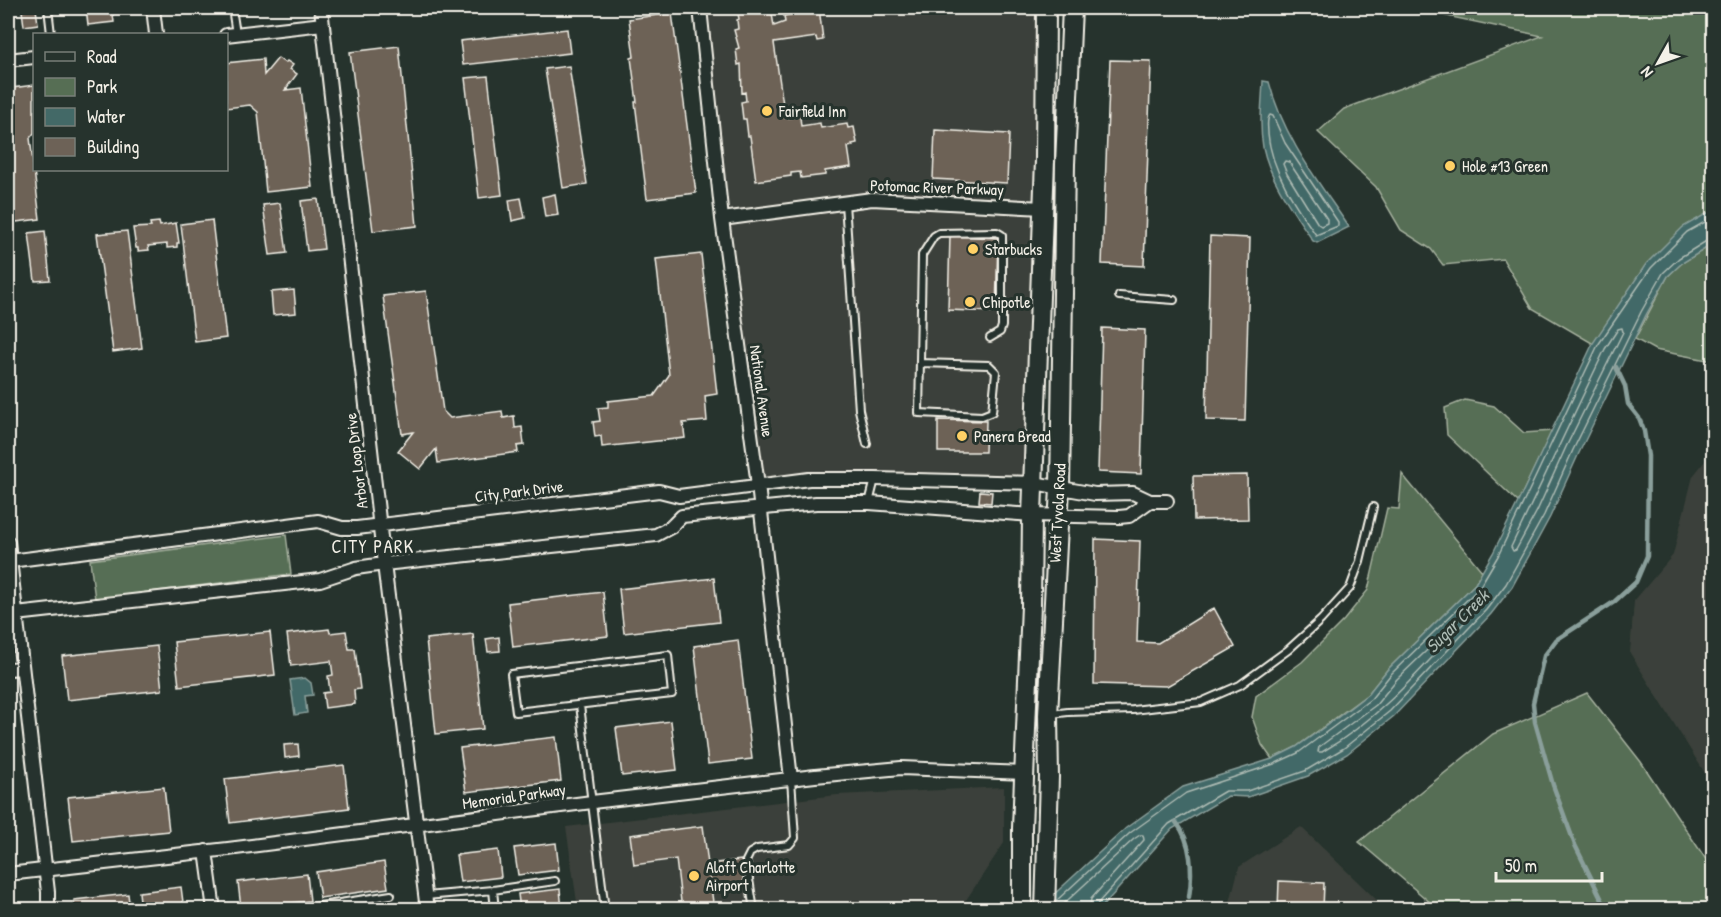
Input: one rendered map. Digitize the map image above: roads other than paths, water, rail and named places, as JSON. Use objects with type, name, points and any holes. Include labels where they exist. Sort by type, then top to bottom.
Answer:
[{"type":"main road","name":"West Tyvola Road","points":[[1022,909],[1032,515],[1043,208],[1046,8]]},
{"type":"main road","name":"West Tyvola Road","points":[[1045,909],[1049,777],[1048,715],[1059,488],[1065,164],[1072,8]]},
{"type":"street","points":[[153,8],[156,33]]},
{"type":"street","name":"Arbor Loop Drive","points":[[321,8],[384,564],[427,909]]},
{"type":"street","name":"National Avenue","points":[[700,8],[722,219],[758,484],[790,779]]},
{"type":"street","points":[[231,35],[323,24]]},
{"type":"street","points":[[8,60],[33,57]]},
{"type":"street","name":"Potomac River Parkway","points":[[722,219],[872,199],[1043,208]]},
{"type":"street","name":"City Park Drive","points":[[10,561],[318,521],[342,528],[380,525],[659,491],[679,496],[809,479],[1034,483],[1095,495],[1133,493],[1149,501],[1167,501]]},
{"type":"street","points":[[16,614],[320,580],[356,568],[384,564],[656,535],[671,527],[682,516],[816,503],[868,503],[1032,515],[1129,516],[1149,501]]},
{"type":"street","points":[[8,542],[48,909]]},
{"type":"street","points":[[8,669],[22,668]]},
{"type":"street","name":"Memorial Parkway","points":[[8,874],[790,779],[901,768],[1025,773]]},
{"type":"street","points":[[206,851],[214,909]]},
{"type":"lane","points":[[48,8],[51,33]]},
{"type":"lane","points":[[231,35],[232,8]]},
{"type":"lane","points":[[845,202],[859,410],[867,444]]},
{"type":"lane","points":[[920,363],[989,365],[996,372],[994,408],[982,416],[919,413],[922,255],[934,236],[944,231],[997,232],[1002,235],[1002,326],[1000,332],[990,338]]},
{"type":"lane","points":[[1119,296],[1174,300]]},
{"type":"lane","points":[[868,503],[875,479]]},
{"type":"lane","points":[[1048,715],[1068,712],[1133,710],[1202,702],[1240,685],[1321,620],[1350,588],[1360,561],[1373,507]]},
{"type":"lane","points":[[668,655],[672,694],[580,705],[516,712],[512,674],[668,655]]},
{"type":"lane","points":[[580,705],[605,909]]},
{"type":"lane","points":[[754,909],[746,861],[750,853],[757,849],[789,845],[795,838],[790,779]]},
{"type":"lane","points":[[426,896],[555,881]]},
{"type":"lane","points":[[493,890],[495,909]]},
{"type":"lane","points":[[295,909],[346,906],[391,896]]},
{"type":"water","points":[[1263,81],[1269,82],[1292,140],[1349,227],[1317,243],[1313,241],[1284,196],[1266,160],[1261,130]]},
{"type":"water","name":"Sugar Creek","points":[[1713,210],[1713,244],[1682,263],[1668,276],[1646,315],[1550,517],[1512,587],[1491,614],[1394,716],[1347,754],[1308,776],[1248,797],[1228,796],[1172,829],[1100,909],[1037,910],[1126,828],[1183,787],[1272,759],[1296,747],[1337,718],[1368,694],[1387,670],[1475,584],[1518,502],[1593,343],[1646,264],[1683,227]]},
{"type":"water","points":[[305,678],[311,683],[313,695],[305,696],[307,713],[295,715],[290,680]]},
{"type":"waterway","points":[[1607,910],[1575,845],[1553,785],[1535,722],[1533,703],[1544,656],[1556,640],[1614,602],[1636,582],[1647,556],[1648,456],[1644,431],[1639,418],[1628,404],[1625,386],[1616,367]]},
{"type":"waterway","points":[[1176,822],[1185,839],[1190,858],[1189,897]]},
{"type":"place","name":"Fairfield Inn","points":[[767,111]]},
{"type":"place","name":"Hole #13 Green","points":[[1450,166]]},
{"type":"place","name":"Starbucks","points":[[973,249]]},
{"type":"place","name":"Chipotle","points":[[970,302]]},
{"type":"place","name":"Panera Bread","points":[[962,436]]},
{"type":"place","name":"Aloft Charlotte Airport","points":[[694,876]]},
{"type":"district","name":"CITY PARK","points":[[373,546]]}]
